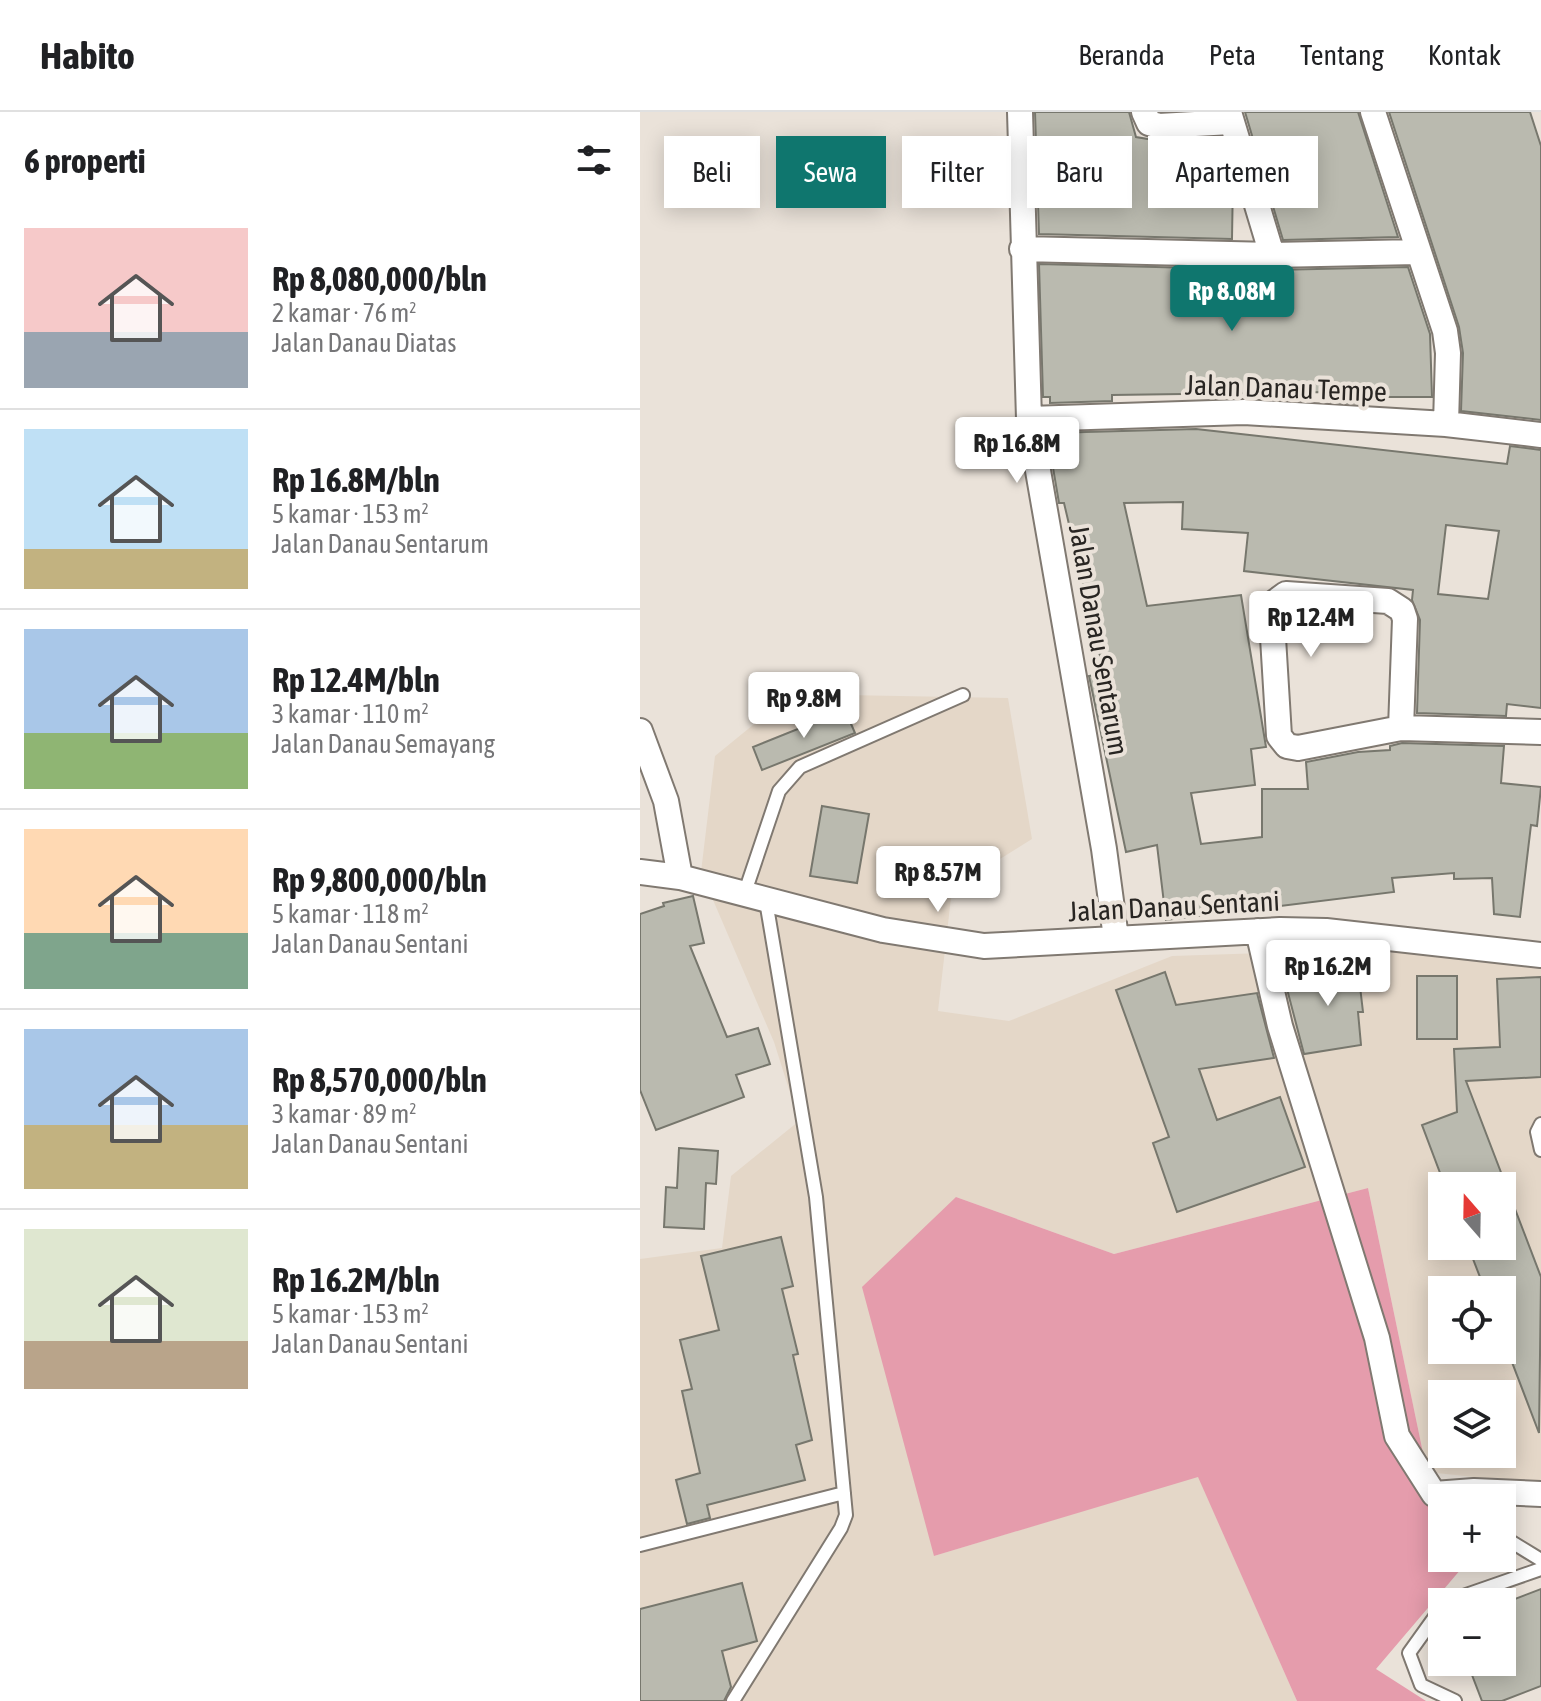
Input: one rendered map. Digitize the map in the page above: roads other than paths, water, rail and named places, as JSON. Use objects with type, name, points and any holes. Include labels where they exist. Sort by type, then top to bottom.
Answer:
[{"type":"street","name":"Jalan Danau Sentarum","points":[[1020,112],[1029,419],[1099,818],[1116,938]]},
{"type":"street","points":[[1144,112],[1149,123],[1159,126],[1230,117],[1272,255]]},
{"type":"street","points":[[1373,112],[1445,331],[1448,353],[1446,424]]},
{"type":"street","points":[[1022,249],[1272,255],[1417,252]]},
{"type":"street","name":"Jalan Danau Tempe","points":[[1029,419],[1244,412],[1446,424],[1541,435]]},
{"type":"street","points":[[1401,728],[1405,619],[1402,610],[1388,601],[1286,594],[1273,600],[1279,736],[1287,746],[1298,748],[1401,728],[1541,732]]},
{"type":"street","points":[[640,731],[666,801],[680,877]]},
{"type":"street","name":"Jalan Danau Sentani","points":[[640,872],[680,877],[883,930],[984,946],[1258,931],[1326,931],[1540,948]]},
{"type":"street","points":[[1258,931],[1280,1026],[1377,1338],[1397,1436],[1428,1485]]},
{"type":"street","points":[[1516,1494],[1541,1494]]},
{"type":"lane","points":[[733,1701],[841,1528],[846,1515],[816,1197],[755,898],[779,791],[800,767],[963,695]]},
{"type":"lane","points":[[1541,1124],[1537,1132],[1541,1150]]},
{"type":"lane","points":[[640,1545],[844,1493]]},
{"type":"lane","points":[[1516,1545],[1541,1560]]},
{"type":"lane","points":[[1486,1588],[1541,1569]]},
{"type":"lane","points":[[1428,1627],[1409,1653],[1421,1685],[1455,1701]]}]
